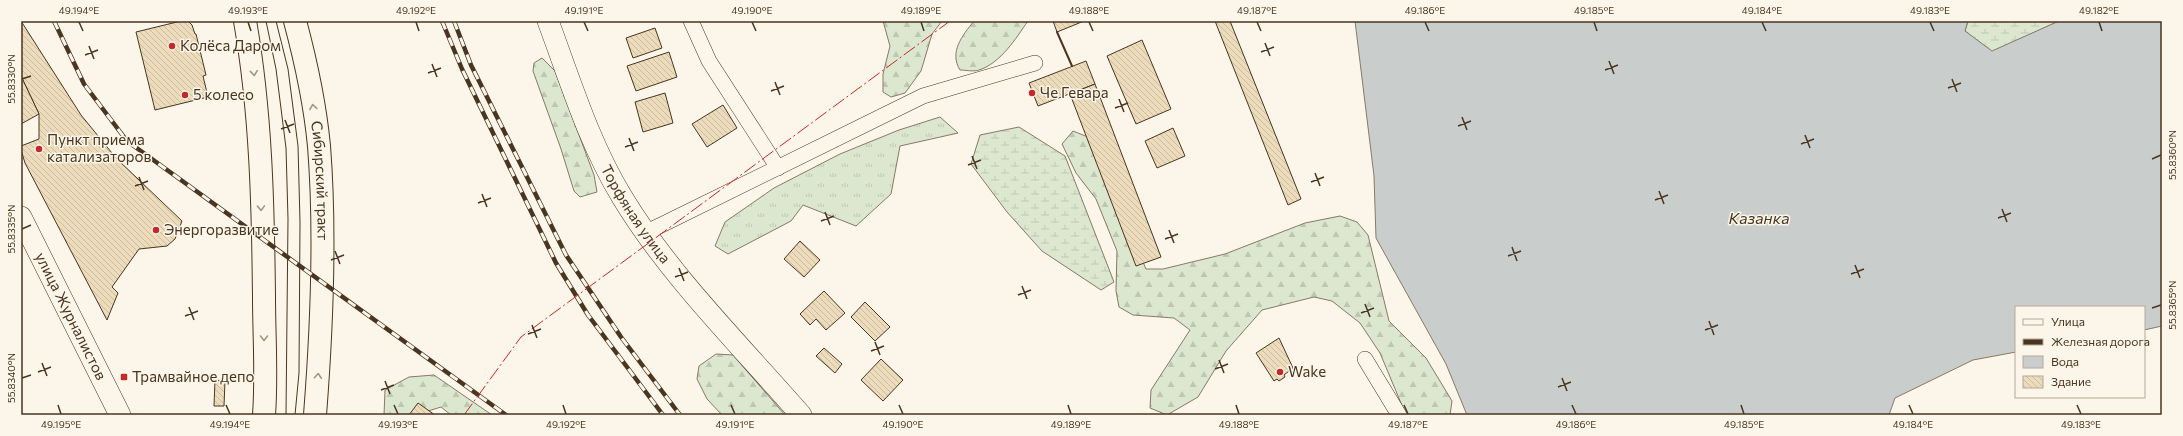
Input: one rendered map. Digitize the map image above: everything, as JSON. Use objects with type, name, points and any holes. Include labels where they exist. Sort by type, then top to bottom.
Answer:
[{"type":"main road","points":[[245,21],[253,70],[260,148],[263,250],[264,415]]},
{"type":"main road","name":"Сибирский тракт","points":[[295,21],[306,64],[318,146],[323,291],[315,415]]},
{"type":"street","name":"Торфяная улица","points":[[548,21],[590,134],[621,196],[645,233],[684,281],[801,415]]},
{"type":"street","points":[[690,21],[709,61],[778,168]]},
{"type":"street","points":[[645,233],[923,96],[1035,63]]},
{"type":"street","name":"улица Журналистов","points":[[21,217],[120,415]]},
{"type":"street","points":[[1364,359],[1399,415]]},
{"type":"green space","points":[[883,21],[942,21],[932,34],[921,71],[905,93],[891,97],[883,92],[883,74],[890,46]]},
{"type":"green space","points":[[974,21],[1028,21],[1007,49],[994,62],[977,71],[960,70],[956,57],[958,44]]},
{"type":"green space","points":[[1968,21],[2059,21],[1992,52],[1965,31]]},
{"type":"green space","points":[[542,58],[555,71],[594,175],[597,192],[580,197],[574,191],[561,149],[533,71],[534,63]]},
{"type":"green space","points":[[940,117],[958,133],[900,146],[891,194],[856,226],[803,205],[791,221],[728,254],[715,246],[725,222],[774,188],[840,154],[899,130]]},
{"type":"green space","points":[[1019,127],[1065,156],[1114,282],[1101,290],[1042,251],[1007,212],[971,164],[980,135]]},
{"type":"green space","points":[[1073,131],[1088,137],[1146,269],[1163,269],[1225,254],[1305,223],[1340,216],[1357,222],[1368,235],[1389,321],[1426,358],[1452,401],[1450,415],[1406,415],[1380,353],[1360,323],[1332,301],[1314,297],[1262,310],[1226,351],[1198,397],[1167,415],[1150,408],[1151,390],[1190,330],[1174,318],[1133,315],[1119,307],[1116,291],[1117,251],[1096,199],[1076,173],[1062,144]]},
{"type":"green space","points":[[716,354],[733,355],[785,415],[722,415],[707,399],[697,379],[699,366]]},
{"type":"green space","points":[[434,375],[492,415],[451,415],[441,407],[425,412],[423,415],[384,415],[385,390],[409,377]]},
{"type":"water","name":"Казанка","points":[[1355,21],[1968,21],[1965,31],[1992,51],[2059,21],[2162,21],[2162,326],[2145,330],[2145,306],[2015,306],[2015,352],[1973,360],[1895,398],[1889,415],[1467,415],[1446,364],[1376,238],[1374,176]]},
{"type":"building","points":[[21,21],[81,115],[116,158],[182,221],[175,239],[167,246],[139,249],[112,287],[118,293],[107,320],[25,163],[21,150],[21,146],[39,139],[39,114],[21,76]]},
{"type":"building","points":[[181,21],[188,21],[192,25],[196,34],[206,75],[203,76],[208,97],[155,110],[136,32]]},
{"type":"building","points":[[1053,21],[1084,21],[1057,32]]},
{"type":"building","points":[[1215,21],[1230,21],[1301,199],[1288,205]]},
{"type":"building","points":[[655,28],[662,48],[633,58],[626,38]]},
{"type":"building","points":[[1142,40],[1171,109],[1136,124],[1107,56]]},
{"type":"building","points":[[669,52],[677,77],[636,91],[627,66]]},
{"type":"building","points":[[1086,61],[1095,84],[1038,106],[1029,83]]},
{"type":"building","points":[[21,76],[39,114],[21,124]]},
{"type":"building","points":[[1095,84],[1161,257],[1136,266],[1070,94]]},
{"type":"building","points":[[665,93],[673,123],[643,132],[635,102]]},
{"type":"building","points":[[723,105],[737,128],[707,147],[692,124]]},
{"type":"building","points":[[1173,128],[1185,156],[1157,168],[1145,141]]},
{"type":"building","points":[[800,241],[820,260],[804,277],[784,259]]},
{"type":"building","points":[[824,291],[845,313],[826,330],[816,319],[810,325],[800,314]]},
{"type":"building","points":[[865,302],[890,327],[875,341],[851,317]]},
{"type":"building","points":[[1279,338],[1293,368],[1284,375],[1285,377],[1279,381],[1277,379],[1274,381],[1256,353]]},
{"type":"building","points":[[824,348],[842,364],[835,373],[816,356]]},
{"type":"building","points":[[881,359],[903,380],[883,401],[861,380]]},
{"type":"building","points":[[215,380],[225,381],[224,406],[214,406]]},
{"type":"building","points":[[418,403],[435,415],[409,415]]},
{"type":"tram line","points":[[266,21],[276,69],[286,148],[288,219],[286,415]]},
{"type":"tram line","points":[[276,21],[288,69],[298,146],[300,222],[299,373],[295,415]]},
{"type":"railway","points":[[54,21],[84,84],[127,141],[506,415]]},
{"type":"railway","points":[[442,21],[462,69],[556,263],[588,315],[663,415]]},
{"type":"railway","points":[[454,21],[471,65],[566,255],[621,337],[680,415]]},
{"type":"wall","points":[[1057,32],[1072,66]]},
{"type":"power","points":[[464,415],[521,337],[950,21]]},
{"type":"place","name":"Колёса Даром","points":[[172,46]]},
{"type":"place","name":"Че Гевара","points":[[1032,93]]},
{"type":"place","name":"5 колесо","points":[[185,95]]},
{"type":"place","name":"Пункт приема катализаторов","points":[[39,149]]},
{"type":"place","name":"Энергоразвитие","points":[[156,230]]},
{"type":"place","name":"Wake","points":[[1280,372]]},
{"type":"place","name":"Трамвайное депо","points":[[124,377]]}]
